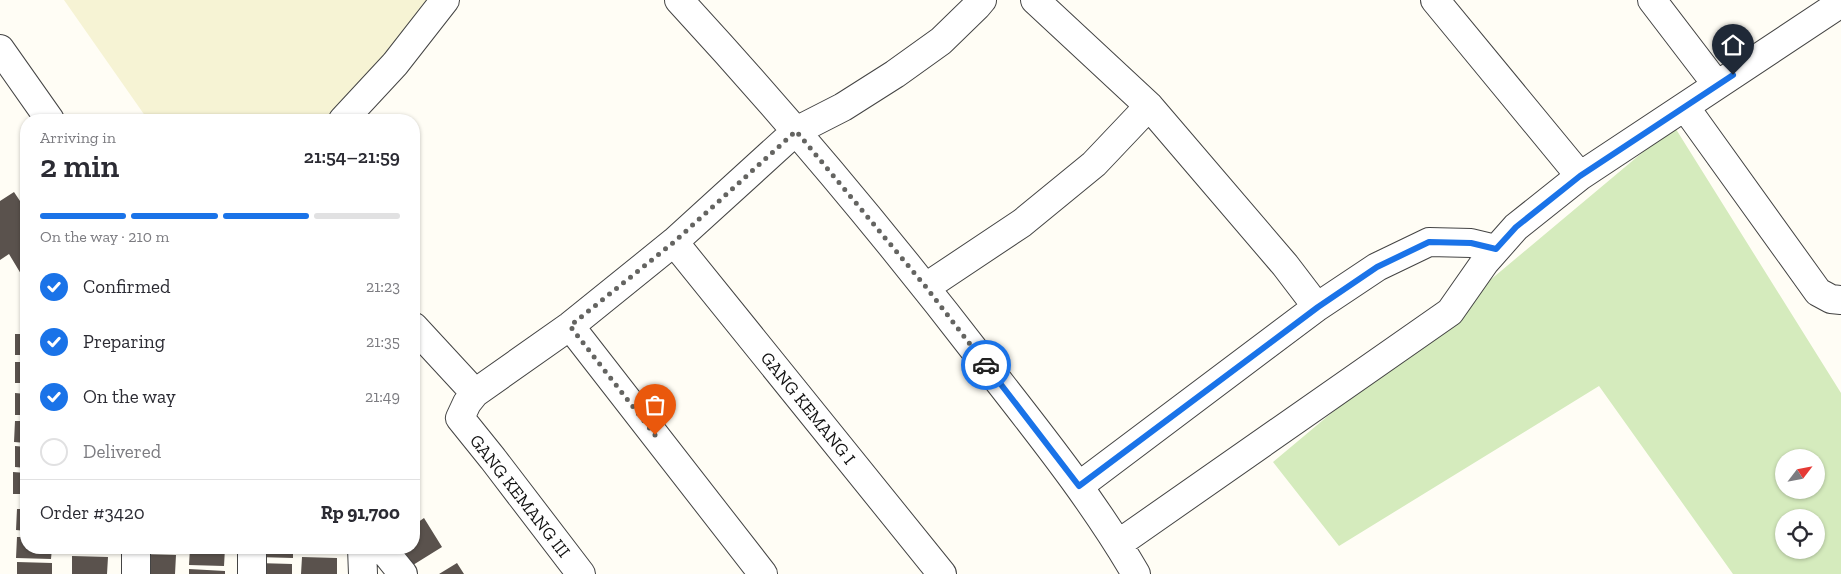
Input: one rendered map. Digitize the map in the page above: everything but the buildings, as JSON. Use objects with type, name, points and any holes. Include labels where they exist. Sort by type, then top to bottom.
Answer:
[{"type":"street","points":[[349,114],[395,64],[445,0]]},
{"type":"street","points":[[679,0],[796,131],[926,287],[1079,486],[1136,574]]},
{"type":"street","points":[[420,334],[475,394],[570,326],[674,242],[796,131],[843,107],[941,41],[982,0]]},
{"type":"street","points":[[1035,0],[1149,106],[1285,265],[1318,307]]},
{"type":"street","points":[[1435,0],[1580,176]]},
{"type":"street","points":[[1652,0],[1717,85]]},
{"type":"street","points":[[1118,544],[1450,312],[1485,262],[1516,227],[1580,176],[1841,3]]},
{"type":"street","points":[[0,50],[46,114]]},
{"type":"street","points":[[926,287],[1030,217],[1094,164],[1149,106]]},
{"type":"street","points":[[1685,107],[1818,292],[1831,299],[1841,300]]},
{"type":"street","name":"GANG KEMANG I","points":[[674,242],[942,574]]},
{"type":"street","points":[[1079,486],[1318,307],[1377,267],[1429,242],[1471,243],[1496,249]]},
{"type":"street","points":[[570,326],[763,574]]},
{"type":"street","name":"GANG KEMANG III","points":[[475,394],[467,403],[460,418],[581,574]]},
{"type":"street","points":[[136,554],[136,574]]},
{"type":"street","points":[[252,554],[252,574]]},
{"type":"street","points":[[362,554],[363,574]]},
{"type":"street","points":[[387,554],[403,574]]},
{"type":"shaded area","points":[[64,0],[439,0],[353,114],[144,114]]},
{"type":"green space","points":[[1674,126],[1841,393],[1841,574],[1733,574],[1599,386],[1339,546],[1273,462]]},
{"type":"way so far","points":[[655,435],[570,326],[674,242],[796,131],[926,287],[986,365]]},
{"type":"route","points":[[986,365],[1079,486],[1318,307],[1377,267],[1429,242],[1471,243],[1496,249],[1516,227],[1580,176],[1733,75]]}]
